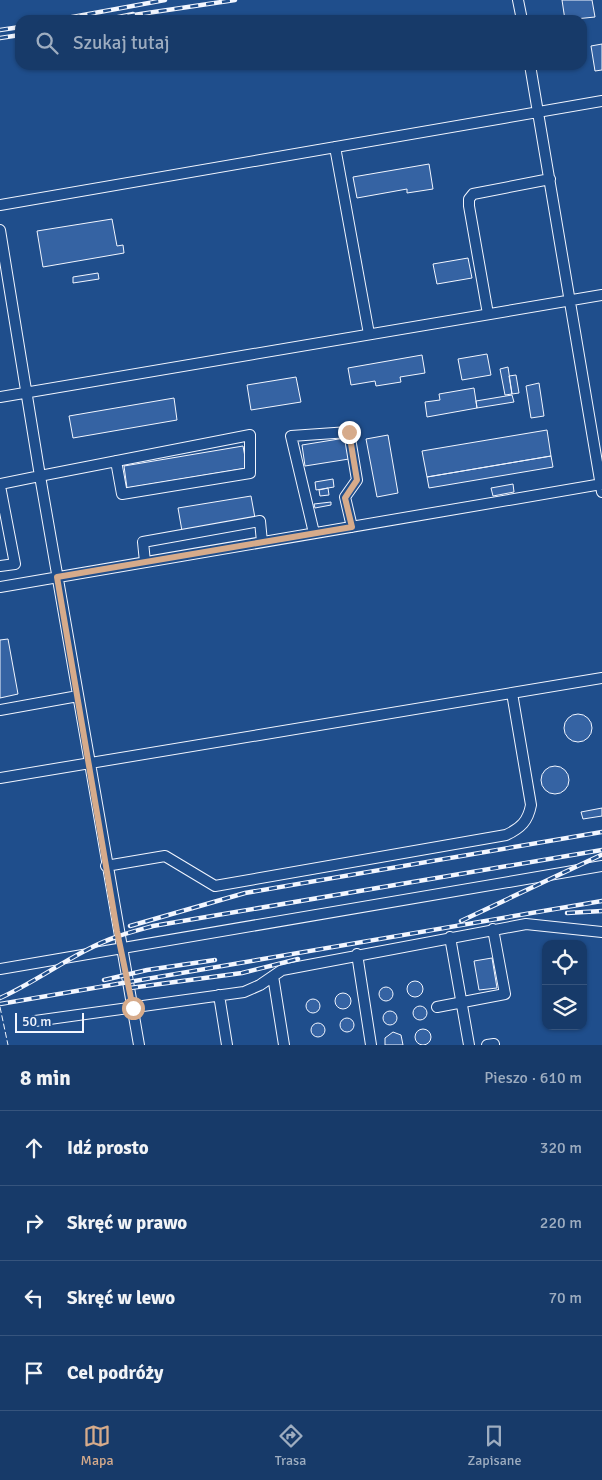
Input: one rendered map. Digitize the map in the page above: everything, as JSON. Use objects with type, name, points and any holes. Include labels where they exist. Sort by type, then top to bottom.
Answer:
[{"type":"lane","points":[[518,0],[521,15]]},
{"type":"lane","points":[[0,586],[602,487],[531,70]]},
{"type":"lane","points":[[0,205],[602,101]]},
{"type":"lane","points":[[335,147],[369,334]]},
{"type":"lane","points":[[488,314],[469,199],[473,194],[550,179]]},
{"type":"lane","points":[[0,230],[57,577],[138,1045]]},
{"type":"lane","points":[[0,397],[602,294]]},
{"type":"lane","points":[[314,533],[291,436],[349,432],[357,480],[345,498],[352,527]]},
{"type":"lane","points":[[0,566],[15,564],[0,485],[40,476],[202,444],[250,435],[250,473],[122,494],[116,461]]},
{"type":"lane","points":[[145,562],[143,542],[260,521],[262,542]]},
{"type":"lane","points":[[0,778],[602,678]]},
{"type":"lane","points":[[106,866],[165,856],[214,886],[506,835],[524,824],[530,815],[531,805],[512,693]]},
{"type":"lane","points":[[0,710],[78,696]]},
{"type":"lane","points":[[0,969],[602,866]]},
{"type":"lane","points":[[35,1021],[244,992],[282,970],[494,929],[526,924],[602,932]]},
{"type":"lane","points":[[437,1007],[505,994],[494,929]]},
{"type":"lane","points":[[450,937],[469,1045]]},
{"type":"lane","points":[[357,954],[371,1045]]},
{"type":"lane","points":[[273,976],[284,1045]]},
{"type":"lane","points":[[219,996],[227,1045]]},
{"type":"building","points":[[562,0],[592,0],[595,17],[564,15]]},
{"type":"building","points":[[602,44],[602,70],[595,71],[591,46]]},
{"type":"building","points":[[429,164],[433,189],[407,193],[407,189],[357,198],[353,177]]},
{"type":"building","points":[[112,219],[117,246],[123,245],[124,253],[43,267],[37,231]]},
{"type":"building","points":[[468,258],[472,278],[437,284],[433,264]]},
{"type":"building","points":[[98,273],[99,279],[73,283],[73,277]]},
{"type":"building","points":[[487,354],[491,375],[462,380],[458,359]]},
{"type":"building","points":[[422,355],[425,373],[400,377],[401,382],[376,386],[375,381],[351,385],[348,368]]},
{"type":"building","points":[[508,367],[512,394],[505,395],[500,369]]},
{"type":"building","points":[[516,375],[519,393],[512,394],[509,376]]},
{"type":"building","points":[[296,377],[301,402],[251,410],[247,385]]},
{"type":"building","points":[[539,383],[544,416],[531,418],[526,386]]},
{"type":"building","points":[[474,388],[477,408],[427,417],[425,402],[440,400],[439,394]]},
{"type":"building","points":[[512,395],[514,402],[477,408],[476,401]]},
{"type":"building","points":[[174,398],[177,420],[73,438],[69,416]]},
{"type":"building","points":[[547,430],[551,456],[427,477],[422,451]]},
{"type":"building","points":[[388,435],[398,493],[377,497],[366,439]]},
{"type":"building","points":[[345,438],[349,459],[305,466],[302,445]]},
{"type":"building","points":[[243,446],[247,468],[127,488],[124,466]]},
{"type":"building","points":[[551,456],[553,467],[429,488],[427,477]]},
{"type":"building","points":[[333,479],[334,487],[316,490],[315,482]]},
{"type":"building","points":[[513,484],[514,492],[493,496],[491,488]]},
{"type":"building","points":[[328,488],[329,495],[320,496],[319,490]]},
{"type":"building","points":[[251,496],[255,518],[182,531],[178,508]]},
{"type":"building","points":[[331,502],[331,505],[315,508],[314,504]]},
{"type":"building","points":[[8,639],[18,694],[0,698],[0,640]]},
{"type":"building","points":[[578,714],[588,718],[592,728],[588,738],[578,742],[568,738],[564,728],[568,718]]},
{"type":"building","points":[[555,766],[565,770],[569,780],[565,790],[555,794],[545,790],[541,780],[545,770]]},
{"type":"building","points":[[602,808],[602,816],[583,819],[581,812]]},
{"type":"building","points":[[492,958],[497,988],[479,990],[474,961]]},
{"type":"building","points":[[415,981],[421,983],[423,989],[421,995],[415,997],[409,995],[407,989],[409,983]]},
{"type":"building","points":[[383,987],[389,987],[393,994],[389,1001],[383,1001],[379,997],[379,991]]},
{"type":"building","points":[[343,993],[351,1001],[343,1009],[335,1001]]},
{"type":"building","points":[[310,999],[316,999],[320,1006],[316,1013],[310,1013],[306,1009],[306,1003]]},
{"type":"building","points":[[417,1006],[423,1006],[427,1013],[423,1020],[417,1020],[413,1016],[413,1010]]},
{"type":"building","points":[[387,1011],[393,1011],[397,1018],[393,1025],[387,1025],[383,1021],[383,1015]]},
{"type":"building","points":[[344,1018],[350,1018],[354,1025],[350,1032],[344,1032],[340,1028],[340,1022]]},
{"type":"building","points":[[315,1023],[321,1023],[325,1030],[321,1037],[315,1037],[311,1033],[311,1027]]},
{"type":"building","points":[[423,1029],[431,1037],[423,1045],[415,1037]]},
{"type":"building","points":[[393,1032],[401,1035],[403,1045],[385,1045],[385,1038]]},
{"type":"railway","points":[[83,15],[165,0]]},
{"type":"railway","points":[[134,15],[235,0]]},
{"type":"railway","points":[[128,15],[133,14]]},
{"type":"railway","points":[[0,30],[15,28]]},
{"type":"railway","points":[[0,38],[15,36]]},
{"type":"railway","points":[[130,926],[245,893],[602,832]]},
{"type":"railway","points":[[0,998],[89,949],[119,936],[153,926],[602,850]]},
{"type":"railway","points":[[461,921],[601,855]]},
{"type":"railway","points":[[0,1004],[602,901]]},
{"type":"railway","points":[[567,913],[602,911]]},
{"type":"railway","points":[[130,988],[242,973],[298,959]]},
{"type":"railway","points":[[104,980],[147,970],[215,960]]},
{"type":"fence","points":[[0,1007],[8,1045]]},
{"type":"route","points":[[133,1008],[117,931],[57,577],[352,527],[345,498],[357,480],[349,432]]}]
